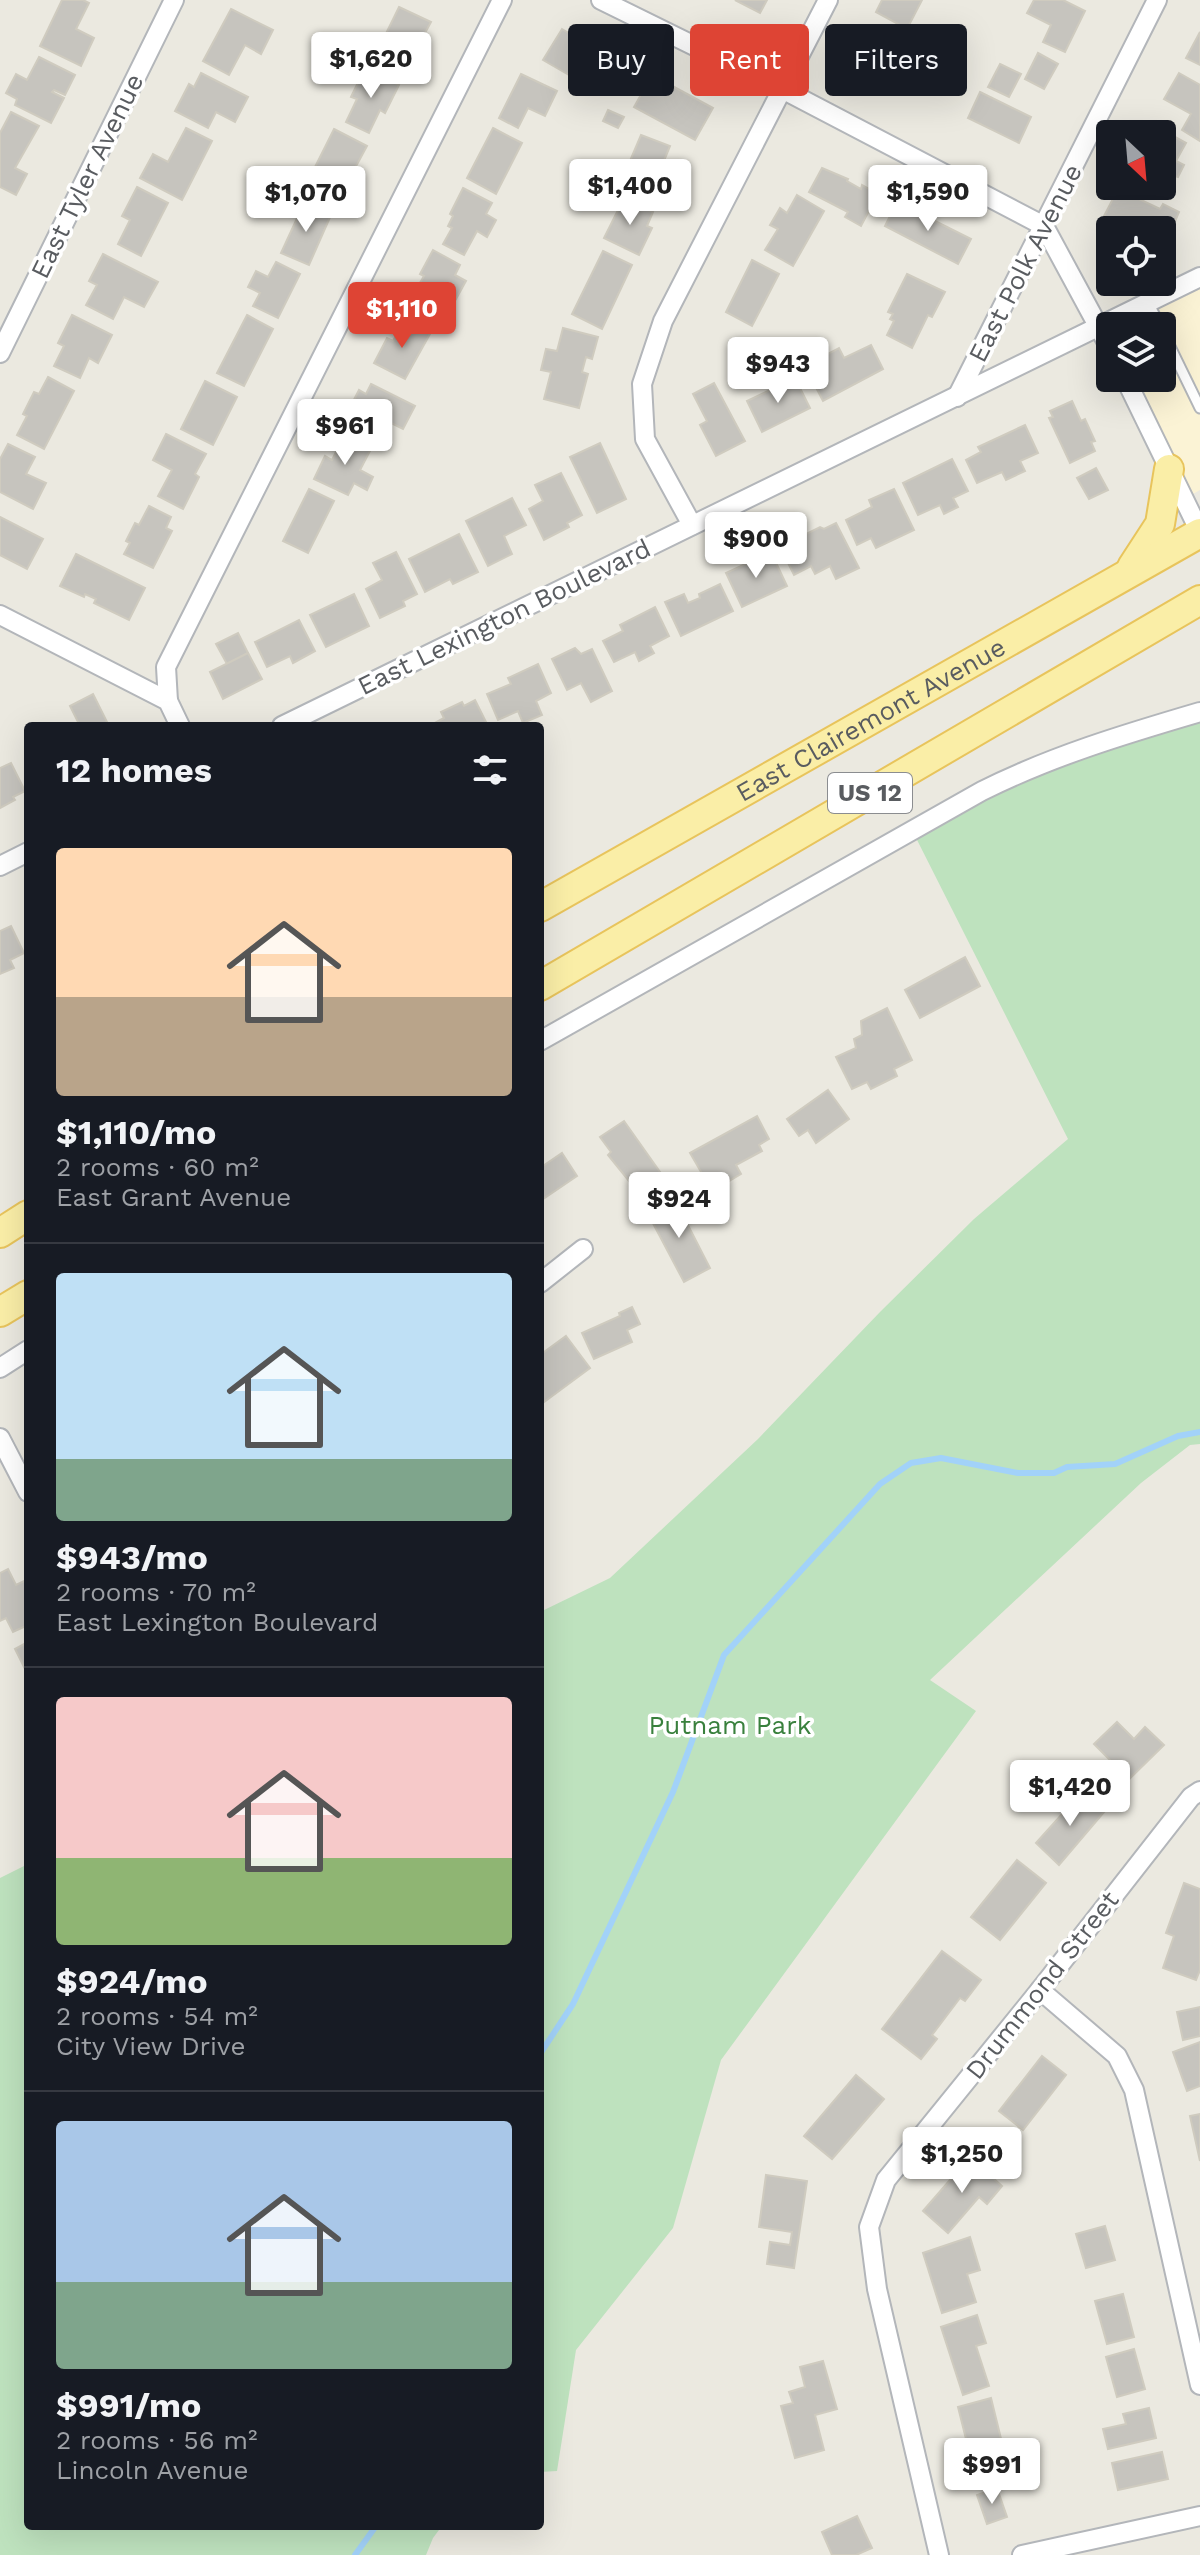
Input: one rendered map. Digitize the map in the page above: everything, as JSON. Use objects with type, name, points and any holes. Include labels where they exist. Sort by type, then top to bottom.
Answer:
[{"type":"main road","points":[[1126,575],[1160,524],[1169,469]]},
{"type":"main road","name":"East Clairemont Avenue","points":[[544,905],[1200,532]]},
{"type":"main road","name":"US 12","points":[[544,984],[1200,600]]},
{"type":"main road","points":[[0,1233],[24,1218]]},
{"type":"main road","points":[[0,1312],[24,1297]]},
{"type":"street","name":"East Tyler Avenue","points":[[0,353],[174,0]]},
{"type":"street","points":[[178,722],[168,701],[166,667],[502,0]]},
{"type":"street","points":[[601,0],[690,44]]},
{"type":"street","points":[[809,39],[828,0]]},
{"type":"street","name":"East Polk Avenue","points":[[957,397],[1157,0]]},
{"type":"street","points":[[692,525],[645,439],[642,384],[663,321],[781,96]]},
{"type":"street","points":[[795,96],[1044,226],[1096,321]]},
{"type":"street","name":"East Lexington Boulevard","points":[[1128,312],[1200,277]]},
{"type":"street","name":"East Lexington Boulevard","points":[[290,722],[1096,328]]},
{"type":"street","points":[[1132,392],[1200,532]]},
{"type":"street","points":[[0,615],[168,701]]},
{"type":"street","points":[[544,1039],[1011,776],[1067,753],[1200,712]]},
{"type":"street","points":[[0,866],[24,854]]},
{"type":"street","points":[[544,1280],[583,1249]]},
{"type":"street","points":[[0,1368],[24,1353]]},
{"type":"street","points":[[0,1438],[24,1484]]},
{"type":"street","name":"Drummond Street","points":[[939,2555],[877,2289],[869,2227],[886,2180],[1191,1797],[1200,1791]]},
{"type":"street","points":[[1040,1990],[1117,2056],[1134,2090],[1200,2385]]},
{"type":"street","points":[[1022,2555],[1090,2548],[1200,2516]]},
{"type":"lane","points":[[1148,302],[1153,312]]},
{"type":"lane","points":[[1176,359],[1200,408]]},
{"type":"shaded area","points":[[1200,277],[1200,490],[1184,499],[1132,392],[1176,392],[1176,312],[1128,312],[1161,296],[1176,296],[1176,289]]},
{"type":"green space","name":"Putnam Park","points":[[1200,712],[1200,1444],[1190,1445],[1141,1483],[930,1680],[976,1711],[721,2060],[673,2228],[576,2350],[557,2471],[544,2472],[544,1610],[610,1578],[758,1439],[974,1219],[1068,1139],[912,830],[982,791]]},
{"type":"green space","points":[[24,1866],[24,2530],[439,2530],[426,2555],[0,2555],[0,1878]]},
{"type":"building","points":[[62,0],[89,3],[76,29],[94,38],[81,66],[40,46]]},
{"type":"building","points":[[735,0],[767,0],[760,13]]},
{"type":"building","points":[[882,0],[922,0],[910,24],[898,24],[876,12]]},
{"type":"building","points":[[1034,0],[1063,0],[1085,11],[1065,52],[1043,42],[1051,25],[1027,13]]},
{"type":"building","points":[[399,7],[431,22],[403,74],[373,60]]},
{"type":"building","points":[[231,9],[273,30],[261,54],[245,45],[229,75],[203,61]]},
{"type":"building","points":[[562,29],[568,33],[568,74],[543,60]]},
{"type":"building","points":[[1200,32],[1200,65],[1186,58]]},
{"type":"building","points":[[1038,53],[1058,64],[1044,89],[1025,79]]},
{"type":"building","points":[[39,57],[75,75],[65,95],[52,92],[64,98],[51,123],[15,105],[17,99],[6,93],[16,74],[27,80]]},
{"type":"building","points":[[1000,64],[1021,74],[1009,97],[988,87]]},
{"type":"building","points":[[365,68],[399,85],[385,113],[380,110],[369,133],[346,122],[357,99],[351,97]]},
{"type":"building","points":[[201,73],[248,97],[235,122],[216,112],[208,128],[175,111],[189,84],[194,87]]},
{"type":"building","points":[[1179,73],[1200,85],[1200,141],[1182,130],[1191,114],[1164,99]]},
{"type":"building","points":[[521,74],[557,91],[545,116],[528,108],[518,128],[499,118]]},
{"type":"building","points":[[674,87],[713,108],[695,140],[634,107],[640,96],[674,96]]},
{"type":"building","points":[[980,92],[1031,117],[1019,143],[968,118]]},
{"type":"building","points":[[608,110],[624,117],[618,128],[603,121]]},
{"type":"building","points":[[11,112],[39,126],[15,168],[27,174],[16,195],[0,187],[0,133]]},
{"type":"building","points":[[186,128],[212,141],[182,200],[140,178],[153,154],[168,162]]},
{"type":"building","points":[[493,128],[522,143],[496,194],[467,178]]},
{"type":"building","points":[[334,129],[367,146],[340,196],[308,181]]},
{"type":"building","points":[[641,135],[670,146],[659,173],[675,180],[666,201],[621,182]]},
{"type":"building","points":[[1176,138],[1186,143],[1176,161]]},
{"type":"building","points":[[1176,161],[1184,165],[1176,176]]},
{"type":"building","points":[[822,168],[848,179],[861,189],[862,185],[878,194],[861,226],[845,217],[848,212],[809,192]]},
{"type":"building","points":[[137,187],[168,203],[141,256],[118,244],[130,220],[122,216]]},
{"type":"building","points":[[463,188],[492,203],[486,214],[496,220],[487,237],[477,231],[464,255],[443,244],[452,228],[448,226],[453,216],[450,214]]},
{"type":"building","points":[[797,195],[824,211],[793,266],[765,250],[778,229],[770,225],[780,208],[787,213]]},
{"type":"building","points":[[624,198],[653,212],[647,226],[652,228],[639,255],[604,238]]},
{"type":"building","points":[[1112,200],[1141,200],[1160,209],[1163,204],[1179,212],[1176,219],[1176,216],[1104,216]]},
{"type":"building","points":[[897,202],[971,239],[958,264],[885,226]]},
{"type":"building","points":[[304,203],[331,215],[309,265],[281,253]]},
{"type":"building","points":[[433,250],[460,265],[455,275],[466,281],[456,299],[445,292],[432,316],[412,305],[424,276],[420,274]]},
{"type":"building","points":[[603,251],[632,265],[602,329],[572,314]]},
{"type":"building","points":[[103,254],[158,282],[144,307],[124,297],[113,319],[86,305],[97,285],[89,281]]},
{"type":"building","points":[[752,260],[779,274],[752,326],[726,312]]},
{"type":"building","points":[[276,262],[300,274],[278,318],[253,306],[260,293],[248,287],[256,271],[268,277]]},
{"type":"building","points":[[907,274],[945,292],[932,317],[928,315],[912,348],[887,335],[894,321],[890,319],[893,314],[888,312]]},
{"type":"building","points":[[72,315],[112,335],[98,363],[89,358],[80,378],[54,366],[64,346],[58,343]]},
{"type":"building","points":[[247,315],[273,329],[244,386],[217,373]]},
{"type":"building","points":[[404,321],[430,334],[405,379],[374,363],[387,338],[393,341]]},
{"type":"building","points":[[563,328],[598,337],[592,359],[586,357],[582,372],[588,374],[579,408],[544,399],[551,372],[541,370],[546,349],[557,351]]},
{"type":"building","points":[[871,345],[883,369],[823,401],[809,374],[826,366],[822,357],[839,348],[844,358]]},
{"type":"building","points":[[48,377],[74,391],[44,449],[17,435],[34,392],[39,394]]},
{"type":"building","points":[[795,378],[810,408],[762,432],[747,401]]},
{"type":"building","points":[[205,381],[237,397],[213,445],[181,429]]},
{"type":"building","points":[[714,383],[745,441],[716,456],[700,425],[707,421],[693,394]]},
{"type":"building","points":[[371,384],[415,406],[403,429],[385,420],[378,434],[345,417],[359,390],[366,394]]},
{"type":"building","points":[[1072,401],[1081,421],[1085,419],[1095,441],[1091,442],[1095,451],[1070,463],[1049,418],[1053,417],[1050,411]]},
{"type":"building","points":[[1025,425],[1038,453],[1020,461],[1025,471],[1006,480],[1002,472],[977,483],[966,460],[981,452],[978,447]]},
{"type":"building","points":[[166,434],[206,454],[195,474],[199,477],[183,509],[158,496],[172,470],[153,460]]},
{"type":"building","points":[[344,436],[371,449],[360,470],[373,477],[367,490],[354,483],[348,495],[314,479],[325,456],[332,460]]},
{"type":"building","points":[[600,443],[626,499],[597,513],[570,457]]},
{"type":"building","points":[[8,444],[35,457],[26,474],[46,483],[33,509],[0,492],[0,459]]},
{"type":"building","points":[[952,459],[968,491],[953,498],[958,507],[944,514],[940,505],[918,515],[903,483]]},
{"type":"building","points":[[1096,468],[1108,490],[1089,499],[1077,478]]},
{"type":"building","points":[[561,473],[582,515],[567,523],[569,527],[544,540],[529,509],[543,501],[535,485]]},
{"type":"building","points":[[309,489],[334,501],[308,553],[283,541]]},
{"type":"building","points":[[894,489],[914,530],[876,548],[871,538],[857,545],[846,520],[872,507],[869,500]]},
{"type":"building","points":[[512,498],[526,525],[504,536],[512,554],[488,566],[466,521]]},
{"type":"building","points":[[149,506],[171,517],[166,528],[172,531],[153,568],[124,554],[130,543],[126,541],[135,523],[139,525]]},
{"type":"building","points":[[0,517],[43,539],[27,569],[0,555]]},
{"type":"building","points":[[836,523],[859,568],[836,579],[830,566],[815,574],[811,566],[794,575],[780,547],[820,527],[824,529]]},
{"type":"building","points":[[459,534],[478,572],[453,584],[450,579],[425,592],[409,559]]},
{"type":"building","points":[[396,552],[417,594],[403,601],[405,606],[380,618],[366,589],[382,580],[373,563]]},
{"type":"building","points":[[771,552],[787,586],[742,607],[726,573]]},
{"type":"building","points":[[76,554],[145,588],[129,620],[94,603],[96,599],[60,586]]},
{"type":"building","points":[[720,584],[733,611],[681,636],[665,602],[684,594],[688,603]]},
{"type":"building","points":[[354,594],[369,626],[326,647],[310,615]]},
{"type":"building","points":[[655,607],[669,636],[650,646],[654,653],[639,661],[635,652],[614,662],[603,641],[623,631],[620,625]]},
{"type":"building","points":[[299,620],[315,651],[293,663],[290,656],[267,667],[255,642]]},
{"type":"building","points":[[238,633],[248,653],[227,664],[216,644]]},
{"type":"building","points":[[575,648],[581,654],[592,649],[612,691],[591,702],[581,683],[567,690],[552,659]]},
{"type":"building","points":[[248,653],[262,679],[223,699],[210,672]]},
{"type":"building","points":[[538,664],[551,693],[536,701],[542,715],[523,722],[518,711],[498,720],[487,694],[511,684],[508,678]]},
{"type":"building","points":[[93,694],[107,722],[78,722],[70,706]]},
{"type":"building","points":[[475,700],[486,722],[437,722],[444,718],[441,712],[462,702],[464,706]]},
{"type":"building","points":[[11,763],[24,792],[0,808],[0,768]]},
{"type":"building","points":[[11,926],[24,953],[10,960],[14,968],[0,974],[0,931]]},
{"type":"building","points":[[965,957],[980,986],[920,1018],[905,990]]},
{"type":"building","points":[[887,1008],[912,1060],[894,1069],[897,1076],[871,1089],[867,1082],[852,1089],[836,1057],[856,1048],[854,1039],[862,1035],[861,1021]]},
{"type":"building","points":[[828,1090],[849,1119],[816,1143],[808,1130],[799,1136],[787,1119]]},
{"type":"building","points":[[757,1116],[769,1139],[759,1145],[762,1151],[736,1165],[741,1174],[719,1187],[715,1180],[708,1184],[690,1153]]},
{"type":"building","points":[[624,1121],[665,1179],[641,1196],[608,1155],[611,1152],[600,1137]]},
{"type":"building","points":[[562,1153],[577,1176],[544,1198],[544,1165]]},
{"type":"building","points":[[674,1198],[710,1268],[684,1282],[647,1212]]},
{"type":"building","points":[[632,1307],[640,1324],[627,1330],[632,1342],[594,1359],[582,1333],[620,1316],[619,1313]]},
{"type":"building","points":[[566,1336],[590,1368],[544,1402],[544,1352]]},
{"type":"building","points":[[8,1569],[16,1585],[24,1581],[24,1627],[13,1632],[6,1618],[0,1621],[0,1573]]},
{"type":"building","points":[[24,1644],[24,1667],[15,1649]]},
{"type":"building","points":[[1117,1722],[1134,1739],[1145,1727],[1164,1745],[1113,1795],[1095,1777],[1111,1761],[1094,1744]]},
{"type":"building","points":[[1082,1792],[1104,1812],[1059,1865],[1036,1843]]},
{"type":"building","points":[[1017,1860],[1046,1883],[1000,1940],[971,1917]]},
{"type":"building","points":[[1184,1883],[1200,1889],[1200,1970],[1196,1980],[1163,1968],[1174,1936],[1166,1933]]},
{"type":"building","points":[[942,1951],[981,1980],[965,2001],[960,1998],[932,2035],[937,2039],[921,2059],[882,2029]]},
{"type":"building","points":[[1200,2007],[1200,2036],[1183,2040],[1177,2012]]},
{"type":"building","points":[[1200,2042],[1200,2086],[1187,2091],[1173,2052]]},
{"type":"building","points":[[1042,2056],[1066,2075],[1023,2130],[999,2111]]},
{"type":"building","points":[[856,2075],[884,2099],[832,2159],[804,2136]]},
{"type":"building","points":[[1200,2114],[1200,2161],[1190,2116]]},
{"type":"building","points":[[970,2157],[1002,2186],[987,2204],[979,2197],[948,2233],[923,2211]]},
{"type":"building","points":[[766,2175],[807,2181],[794,2268],[767,2264],[770,2242],[790,2245],[792,2232],[759,2227]]},
{"type":"building","points":[[1105,2226],[1115,2260],[1086,2268],[1076,2234]]},
{"type":"building","points":[[970,2237],[980,2270],[967,2274],[976,2302],[942,2313],[923,2253]]},
{"type":"building","points":[[1123,2294],[1134,2337],[1107,2344],[1095,2301]]},
{"type":"building","points":[[977,2315],[986,2343],[976,2346],[989,2386],[963,2395],[941,2327]]},
{"type":"building","points":[[1134,2349],[1145,2389],[1117,2397],[1106,2357]]},
{"type":"building","points":[[823,2361],[837,2409],[815,2415],[824,2450],[795,2458],[781,2406],[793,2403],[789,2392],[805,2387],[800,2367]]},
{"type":"building","points":[[991,2398],[1007,2463],[974,2471],[958,2407]]},
{"type":"building","points":[[1149,2408],[1156,2438],[1108,2449],[1103,2429],[1126,2424],[1123,2414]]},
{"type":"building","points":[[1162,2452],[1168,2479],[1118,2490],[1112,2463]]},
{"type":"building","points":[[997,2488],[1007,2517],[987,2524],[977,2495]]},
{"type":"building","points":[[857,2516],[872,2548],[856,2555],[832,2555],[822,2532]]},
{"type":"waterway","points":[[544,2048],[573,2004],[673,1792],[724,1655],[880,1484],[911,1463],[941,1458],[1018,1473],[1054,1473],[1067,1467],[1115,1464],[1178,1436],[1200,1432]]},
{"type":"waterway","points":[[355,2555],[373,2530]]}]
